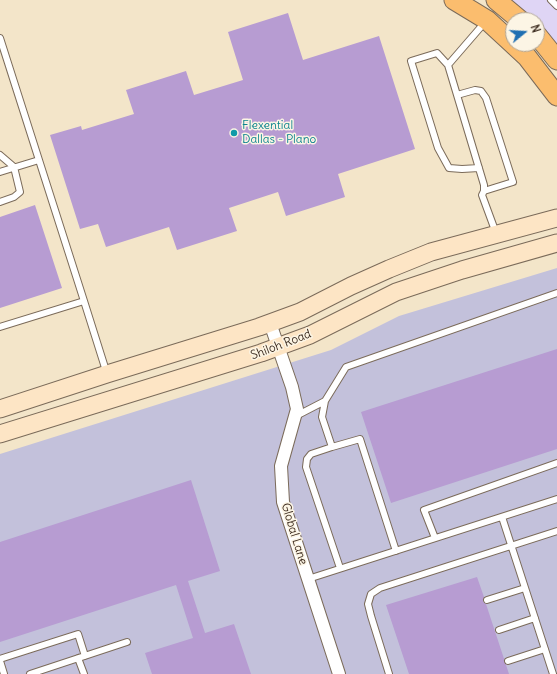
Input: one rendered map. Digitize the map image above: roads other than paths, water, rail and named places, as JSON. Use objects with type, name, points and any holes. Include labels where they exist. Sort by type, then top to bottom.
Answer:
[{"type":"main road","points":[[454,0],[488,20],[505,36]]},
{"type":"main road","points":[[488,20],[500,1],[512,12]]},
{"type":"main road","points":[[545,45],[557,60]]},
{"type":"main road","points":[[522,52],[557,96]]},
{"type":"main road","name":"Shiloh Road","points":[[0,409],[270,323],[300,312],[351,286],[431,252],[557,218]]},
{"type":"main road","name":"Shiloh Road","points":[[0,434],[256,355],[310,335],[396,292],[462,270],[557,243]]},
{"type":"main road","points":[[108,374],[115,399]]},
{"type":"street","name":"Global Lane","points":[[270,323],[292,387],[296,409],[281,466],[283,502],[339,674]]},
{"type":"lane","points":[[552,0],[557,6]]},
{"type":"lane","points":[[448,65],[488,20]]},
{"type":"lane","points":[[0,38],[108,374]]},
{"type":"lane","points":[[479,168],[449,168],[438,148],[411,61],[436,53],[448,65],[479,168],[484,185],[482,195],[496,235]]},
{"type":"lane","points":[[457,95],[475,90],[481,92],[486,98],[513,182],[484,191]]},
{"type":"lane","points":[[0,155],[14,167],[20,192],[14,197],[0,202]]},
{"type":"lane","points":[[0,172],[39,160]]},
{"type":"lane","points":[[332,447],[322,417],[325,401],[346,367],[557,293]]},
{"type":"lane","points":[[0,327],[84,301]]},
{"type":"lane","points":[[294,417],[325,401]]},
{"type":"lane","points":[[340,568],[306,466],[307,459],[311,454],[332,447],[360,439],[396,551]]},
{"type":"lane","points":[[435,538],[424,510],[557,463]]},
{"type":"lane","points":[[308,579],[557,500]]},
{"type":"lane","points":[[502,517],[554,674]]},
{"type":"lane","points":[[389,674],[368,604],[370,594],[380,588],[557,530]]},
{"type":"lane","points":[[487,600],[525,588]]},
{"type":"lane","points":[[500,630],[535,618]]},
{"type":"lane","points":[[4,674],[0,660],[78,634],[85,656]]},
{"type":"lane","points":[[30,674],[127,642]]},
{"type":"lane","points":[[508,661],[545,649]]},
{"type":"lane","points":[[78,658],[84,674]]},
{"type":"place","name":"Flexential Dallas - Plano","points":[[234,133]]}]
